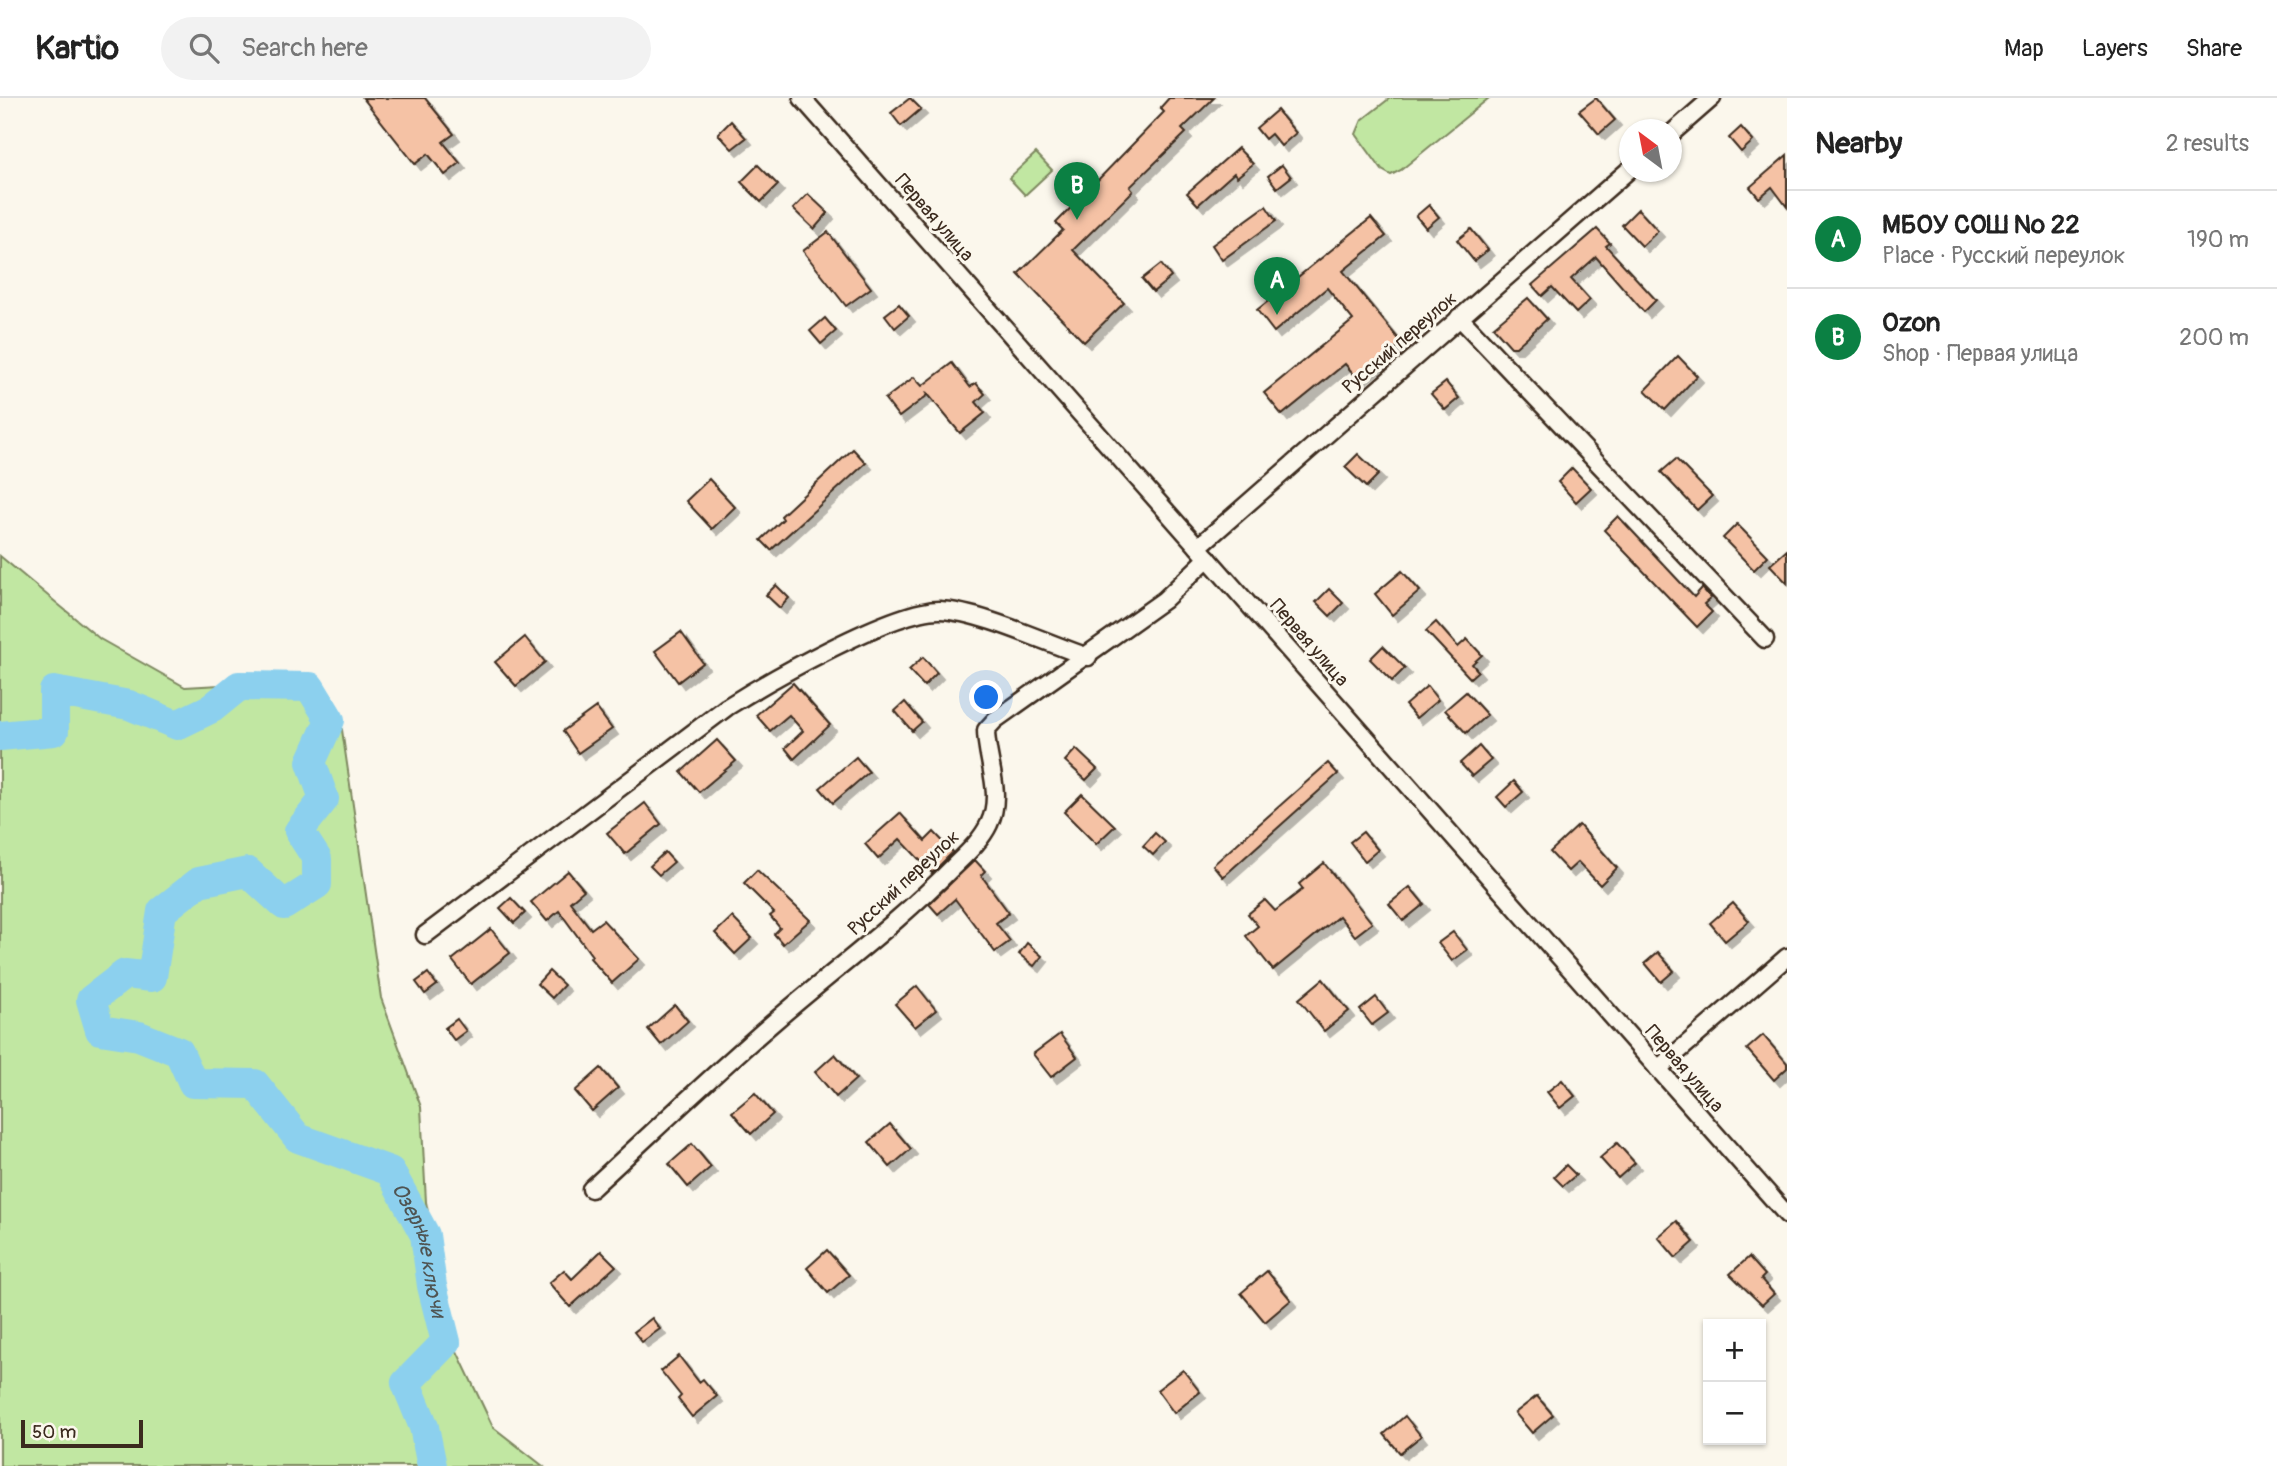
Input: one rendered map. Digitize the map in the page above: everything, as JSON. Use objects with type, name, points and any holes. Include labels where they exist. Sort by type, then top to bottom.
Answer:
[{"type":"street","name":"Первая улица","points":[[802,98],[1787,1214]]},
{"type":"street","points":[[1682,124],[1712,98]]},
{"type":"street","name":"Русский переулок","points":[[591,1189],[775,1021],[922,899],[977,842],[990,823],[993,805],[994,771],[986,743],[986,730],[995,720],[1088,657],[1164,600],[1203,553],[1460,317],[1619,178]]},
{"type":"street","points":[[1460,317],[1765,639]]},
{"type":"street","points":[[425,935],[727,707],[764,684],[906,615],[938,610],[964,613],[1088,657]]},
{"type":"street","points":[[1658,1069],[1787,957]]},
{"type":"green space","points":[[1390,98],[1489,98],[1401,170],[1391,175],[1382,170],[1356,134],[1362,120]]},
{"type":"green space","points":[[1036,153],[1052,170],[1025,195],[1009,178]]},
{"type":"green space","points":[[0,556],[100,639],[185,687],[311,680],[330,694],[339,709],[381,998],[421,1107],[426,1202],[455,1347],[493,1427],[543,1466],[0,1466]]},
{"type":"building","points":[[363,98],[425,98],[454,134],[443,142],[460,163],[445,175],[428,154],[415,164]]},
{"type":"building","points":[[910,98],[921,109],[901,126],[891,113]]},
{"type":"building","points":[[1169,98],[1214,98],[1182,129],[1186,133],[1130,187],[1133,191],[1073,250],[1124,303],[1084,342],[1018,274],[1063,230],[1056,223],[1164,112],[1160,108]]},
{"type":"building","points":[[1596,98],[1615,120],[1599,134],[1579,111]]},
{"type":"building","points":[[1277,110],[1296,133],[1281,146],[1271,134],[1265,139],[1256,128]]},
{"type":"building","points":[[731,121],[746,138],[732,149],[718,134]]},
{"type":"building","points":[[1741,127],[1753,141],[1741,152],[1729,138]]},
{"type":"building","points":[[1238,148],[1253,164],[1237,177],[1234,173],[1198,205],[1187,193]]},
{"type":"building","points":[[1787,155],[1787,207],[1772,187],[1759,198],[1750,187]]},
{"type":"building","points":[[758,165],[778,185],[761,202],[741,182]]},
{"type":"building","points":[[1282,165],[1291,177],[1277,188],[1268,176]]},
{"type":"building","points":[[808,194],[828,213],[814,229],[793,209]]},
{"type":"building","points":[[1429,205],[1439,217],[1426,228],[1416,216]]},
{"type":"building","points":[[1266,206],[1276,221],[1222,260],[1212,245]]},
{"type":"building","points":[[1638,209],[1658,231],[1642,246],[1622,225]]},
{"type":"building","points":[[1371,218],[1386,236],[1343,271],[1402,343],[1358,379],[1345,364],[1282,415],[1264,393],[1353,320],[1327,288],[1274,332],[1257,310]]},
{"type":"building","points":[[1471,229],[1488,250],[1474,261],[1457,240]]},
{"type":"building","points":[[1597,229],[1610,243],[1606,246],[1656,300],[1644,312],[1596,257],[1571,279],[1590,300],[1576,313],[1552,287],[1542,296],[1532,285]]},
{"type":"building","points":[[828,232],[871,288],[846,306],[803,251]]},
{"type":"building","points":[[1161,264],[1171,277],[1153,292],[1142,279]]},
{"type":"building","points":[[1528,298],[1547,319],[1516,347],[1511,347],[1493,327]]},
{"type":"building","points":[[899,304],[909,316],[895,328],[885,315]]},
{"type":"building","points":[[825,318],[836,331],[821,344],[810,331]]},
{"type":"building","points":[[1678,356],[1697,376],[1665,410],[1645,390]]},
{"type":"building","points":[[952,363],[970,387],[976,383],[985,394],[976,402],[985,413],[960,433],[926,392],[928,395],[899,417],[885,399],[914,377],[922,386]]},
{"type":"building","points":[[1446,382],[1459,398],[1445,410],[1431,394]]},
{"type":"building","points":[[853,449],[866,463],[771,550],[761,540],[783,519],[781,516]]},
{"type":"building","points":[[1358,454],[1379,474],[1366,487],[1345,467]]},
{"type":"building","points":[[1676,459],[1712,496],[1697,510],[1661,472]]},
{"type":"building","points":[[1572,468],[1591,488],[1576,502],[1558,482]]},
{"type":"building","points":[[709,479],[735,507],[712,529],[686,501]]},
{"type":"building","points":[[1618,516],[1694,597],[1702,588],[1711,598],[1704,604],[1712,612],[1697,627],[1604,530]]},
{"type":"building","points":[[1737,524],[1768,556],[1754,570],[1723,538]]},
{"type":"building","points":[[1787,550],[1787,583],[1770,565]]},
{"type":"building","points":[[1402,571],[1420,591],[1392,615],[1375,594]]},
{"type":"building","points":[[776,585],[789,598],[780,608],[766,595]]},
{"type":"building","points":[[1329,589],[1343,603],[1330,616],[1316,602]]},
{"type":"building","points":[[1436,622],[1458,647],[1467,639],[1482,655],[1472,664],[1478,671],[1470,678],[1426,631]]},
{"type":"building","points":[[681,632],[703,663],[678,682],[655,651]]},
{"type":"building","points":[[525,637],[545,662],[516,686],[495,662]]},
{"type":"building","points":[[1383,646],[1405,668],[1392,681],[1370,659]]},
{"type":"building","points":[[923,657],[937,673],[924,686],[909,670]]},
{"type":"building","points":[[793,683],[830,725],[794,759],[785,748],[803,731],[789,715],[770,731],[756,715]]},
{"type":"building","points":[[1427,686],[1438,700],[1416,718],[1405,705]]},
{"type":"building","points":[[1466,692],[1487,715],[1466,733],[1445,710]]},
{"type":"building","points":[[905,702],[922,722],[912,731],[895,711]]},
{"type":"building","points":[[596,707],[612,729],[578,753],[563,731]]},
{"type":"building","points":[[717,740],[736,761],[699,792],[681,772]]},
{"type":"building","points":[[1479,746],[1491,760],[1472,776],[1460,763]]},
{"type":"building","points":[[1076,749],[1097,769],[1086,780],[1065,761]]},
{"type":"building","points":[[856,757],[869,772],[833,803],[820,788]]},
{"type":"building","points":[[1328,763],[1338,774],[1223,877],[1213,865]]},
{"type":"building","points":[[1514,781],[1523,792],[1506,807],[1497,797]]},
{"type":"building","points":[[1082,794],[1115,826],[1096,844],[1064,812]]},
{"type":"building","points":[[645,803],[661,824],[625,854],[607,833]]},
{"type":"building","points":[[900,813],[925,841],[934,832],[953,852],[932,873],[900,839],[878,859],[865,844]]},
{"type":"building","points":[[1579,825],[1617,868],[1600,885],[1578,862],[1568,871],[1550,852]]},
{"type":"building","points":[[1363,832],[1378,850],[1365,861],[1350,842]]},
{"type":"building","points":[[1155,833],[1165,842],[1153,855],[1143,846]]},
{"type":"building","points":[[665,852],[674,862],[659,875],[650,866]]},
{"type":"building","points":[[975,860],[985,871],[981,875],[1009,913],[996,923],[1010,941],[995,952],[955,899],[938,914],[929,904]]},
{"type":"building","points":[[1324,863],[1372,923],[1355,936],[1339,916],[1273,970],[1246,936],[1258,926],[1248,914],[1265,900],[1275,911],[1303,889],[1299,884]]},
{"type":"building","points":[[757,870],[810,920],[783,944],[774,934],[780,928],[770,916],[774,913],[744,883]]},
{"type":"building","points":[[568,871],[584,890],[570,902],[591,929],[603,920],[639,959],[612,983],[590,958],[592,956],[559,911],[547,921],[531,902]]},
{"type":"building","points":[[1410,887],[1424,904],[1403,921],[1389,904]]},
{"type":"building","points":[[511,898],[525,913],[514,923],[500,908]]},
{"type":"building","points":[[1733,903],[1749,921],[1725,941],[1710,923]]},
{"type":"building","points":[[732,917],[752,938],[735,954],[715,933]]},
{"type":"building","points":[[491,929],[510,953],[471,984],[452,960]]},
{"type":"building","points":[[1453,932],[1467,950],[1452,961],[1438,943]]},
{"type":"building","points":[[1027,943],[1042,956],[1034,966],[1019,954]]},
{"type":"building","points":[[1658,952],[1674,971],[1661,982],[1645,963]]},
{"type":"building","points":[[549,971],[564,985],[552,998],[537,984]]},
{"type":"building","points":[[428,973],[437,985],[425,994],[416,982]]},
{"type":"building","points":[[1323,979],[1349,1011],[1324,1031],[1299,999]]},
{"type":"building","points":[[917,986],[936,1010],[915,1027],[895,1004]]},
{"type":"building","points":[[1376,997],[1388,1013],[1372,1025],[1360,1010]]},
{"type":"building","points":[[675,1005],[688,1021],[661,1045],[648,1029]]},
{"type":"building","points":[[457,1019],[466,1031],[454,1040],[445,1028]]},
{"type":"building","points":[[1060,1034],[1077,1057],[1051,1077],[1033,1054]]},
{"type":"building","points":[[1763,1035],[1787,1063],[1787,1068],[1774,1080],[1747,1049]]},
{"type":"building","points":[[835,1054],[856,1079],[836,1097],[815,1072]]},
{"type":"building","points":[[601,1068],[618,1088],[592,1111],[575,1091]]},
{"type":"building","points":[[1562,1080],[1575,1096],[1560,1108],[1547,1092]]},
{"type":"building","points":[[755,1093],[773,1114],[751,1134],[732,1112]]},
{"type":"building","points":[[890,1124],[911,1149],[890,1167],[869,1142]]},
{"type":"building","points":[[1617,1143],[1635,1163],[1618,1178],[1600,1158]]},
{"type":"building","points":[[692,1144],[711,1167],[688,1187],[669,1164]]},
{"type":"building","points":[[1566,1165],[1576,1175],[1563,1186],[1554,1177]]},
{"type":"building","points":[[1677,1221],[1694,1242],[1676,1258],[1658,1237]]},
{"type":"building","points":[[827,1250],[849,1275],[828,1293],[807,1268]]},
{"type":"building","points":[[601,1251],[616,1266],[570,1307],[549,1283],[564,1270],[572,1279]]},
{"type":"building","points":[[1749,1257],[1765,1275],[1761,1279],[1774,1294],[1762,1305],[1730,1274]]},
{"type":"building","points":[[1267,1271],[1291,1300],[1265,1322],[1241,1293]]},
{"type":"building","points":[[652,1318],[660,1329],[642,1342],[634,1332]]},
{"type":"building","points":[[679,1356],[699,1382],[703,1379],[717,1396],[692,1417],[678,1399],[681,1396],[661,1371]]},
{"type":"building","points":[[1183,1370],[1200,1392],[1174,1413],[1157,1390]]},
{"type":"building","points":[[1537,1396],[1553,1415],[1532,1433],[1515,1413]]},
{"type":"building","points":[[1405,1416],[1421,1436],[1400,1453],[1384,1434]]},
{"type":"waterway","name":"Озерные ключи","points":[[0,736],[54,731],[54,691],[129,705],[177,725],[212,708],[239,686],[310,687],[330,720],[311,762],[324,799],[299,831],[317,859],[317,884],[284,905],[248,872],[199,882],[162,911],[152,977],[125,974],[91,1000],[100,1030],[139,1036],[179,1052],[193,1083],[255,1084],[298,1138],[390,1171],[425,1235],[432,1286],[446,1342],[406,1383],[424,1427],[432,1466]]},
{"type":"place","name":"Ozon","points":[[1077,220]]},
{"type":"place","name":"МБОУ СОШ № 22","points":[[1277,315]]}]
